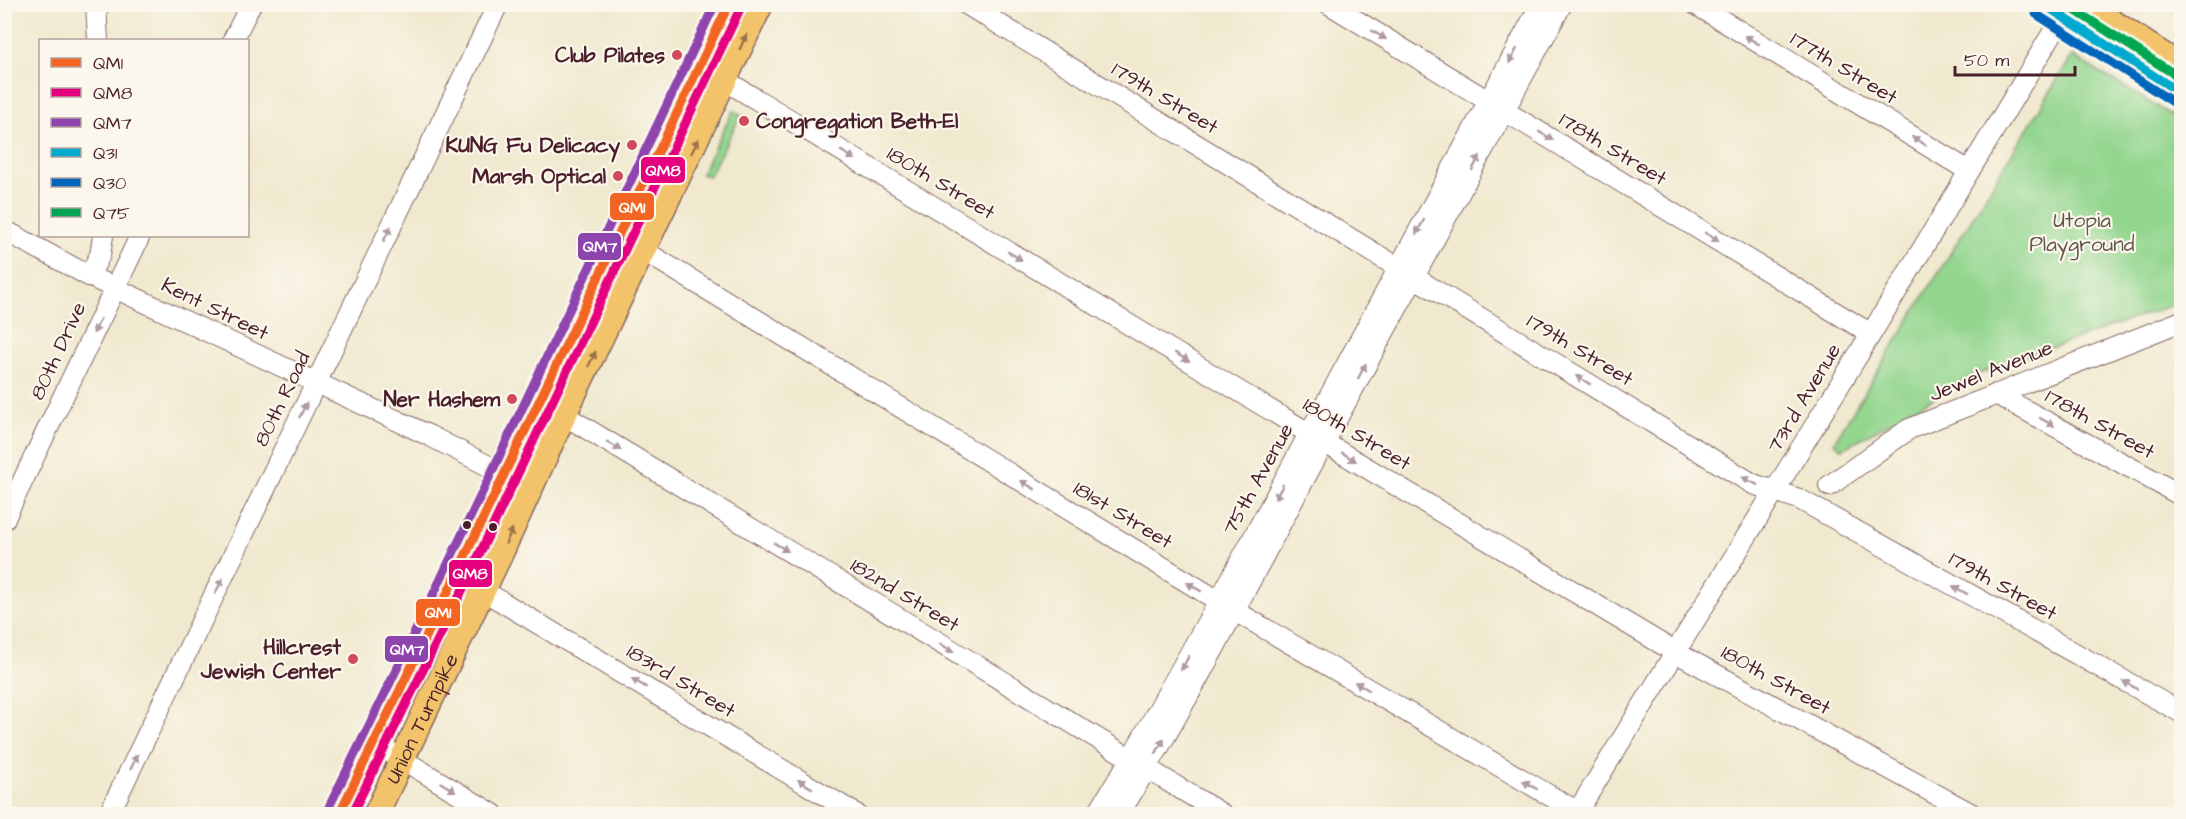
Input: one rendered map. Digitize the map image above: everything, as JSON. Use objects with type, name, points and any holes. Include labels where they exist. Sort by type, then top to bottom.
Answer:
[{"type":"main road","name":"Union Turnpike","points":[[339,814],[447,594],[729,4]]},
{"type":"main road","name":"Union Turnpike","points":[[376,814],[761,4]]},
{"type":"main road","points":[[2042,4],[2066,11],[2181,94]]},
{"type":"main road","points":[[2085,4],[2181,67]]},
{"type":"street","points":[[96,4],[98,39]]},
{"type":"street","points":[[234,39],[251,4]]},
{"type":"street","name":"80th Road","points":[[109,814],[498,4]]},
{"type":"street","name":"179th Street","points":[[966,4],[1753,484],[1799,499],[2181,713]]},
{"type":"street","name":"178th Street","points":[[1329,4],[1871,334]]},
{"type":"street","name":"75th Avenue","points":[[1497,106],[1541,4]]},
{"type":"street","name":"75th Avenue","points":[[1119,814],[1138,765],[1227,606],[1406,272],[1497,106],[1562,4]]},
{"type":"street","name":"177th Street","points":[[1695,4],[1969,171]]},
{"type":"street","name":"73rd Avenue","points":[[1578,814],[2066,11]]},
{"type":"street","name":"180th Street","points":[[726,81],[1675,652],[1972,814]]},
{"type":"street","name":"Kent Street","points":[[4,231],[89,276],[430,436],[504,474]]},
{"type":"street","points":[[89,276],[100,255],[103,237]]},
{"type":"street","name":"80th Drive","points":[[4,520],[140,237]]},
{"type":"street","name":"181st Street","points":[[644,252],[1227,606],[1578,814]]},
{"type":"street","name":"Jewel Avenue","points":[[1829,486],[1909,429],[2181,321]]},
{"type":"street","name":"178th Street","points":[[1996,394],[2181,496]]},
{"type":"street","name":"182nd Street","points":[[564,415],[1222,814]]},
{"type":"street","name":"183rd Street","points":[[482,590],[856,814]]},
{"type":"street","points":[[373,742],[493,814]]},
{"type":"street","name":"75th Avenue","points":[[1097,814],[1138,765]]},
{"type":"green space","name":"Utopia Playground","points":[[2072,56],[2181,121],[2181,302],[1975,375],[1842,449],[1834,442]]},
{"type":"green space","points":[[733,111],[741,115],[709,176],[701,174]]},
{"type":"transit line","name":"QM7","points":[[328,809],[436,589],[715,4]]},
{"type":"transit line","name":"QM1","points":[[339,814],[447,594],[729,4]]},
{"type":"transit line","name":"Q31","points":[[2043,4],[2182,94]]},
{"type":"transit line","name":"Q75","points":[[2065,4],[2182,79]]},
{"type":"transit line","name":"QM8","points":[[352,814],[458,599],[740,9]]},
{"type":"transit line","name":"Q30","points":[[2036,14],[2176,104]]},
{"type":"place","name":"Club Pilates","points":[[677,55]]},
{"type":"place","name":"Congregation Beth-El","points":[[744,121]]},
{"type":"place","name":"KUNG Fu Delicacy","points":[[632,145]]},
{"type":"place","name":"Marsh Optical","points":[[618,176]]},
{"type":"place","name":"Ner Hashem","points":[[512,399]]},
{"type":"place","name":"Hillcrest Jewish Center","points":[[353,659]]}]
